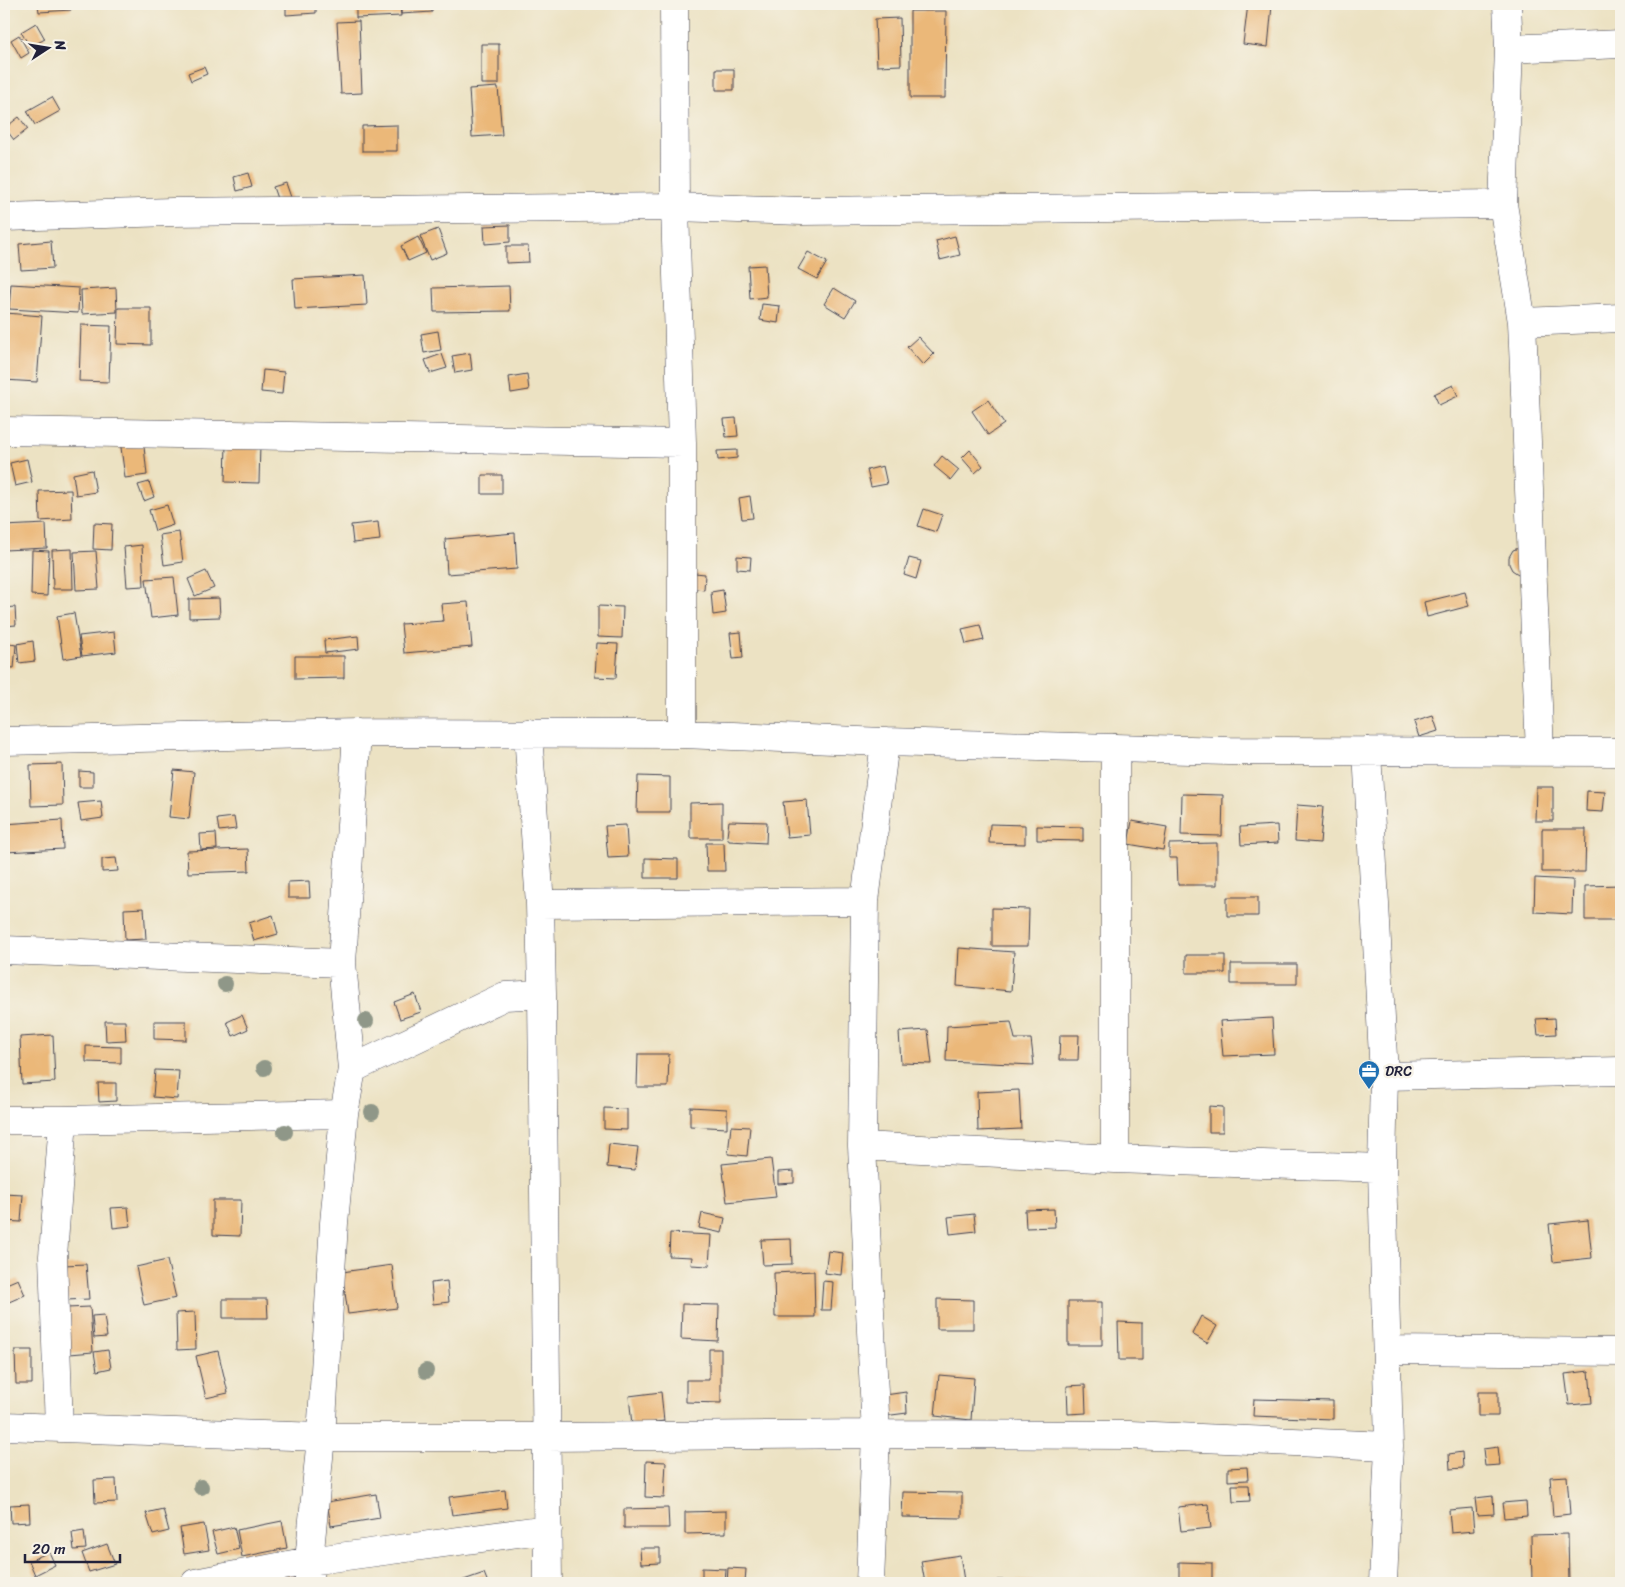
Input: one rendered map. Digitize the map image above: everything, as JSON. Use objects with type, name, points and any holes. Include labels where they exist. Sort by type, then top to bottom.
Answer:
[{"type":"street","points":[[674,4],[675,207],[682,443],[682,734]]},
{"type":"street","points":[[1506,4],[1509,49],[1503,204],[1522,322],[1540,752]]},
{"type":"street","points":[[1509,49],[1621,44]]},
{"type":"street","points":[[4,217],[172,212],[675,207],[802,211],[1503,204]]},
{"type":"street","points":[[1522,322],[1621,318]]},
{"type":"street","points":[[4,430],[682,443]]},
{"type":"street","points":[[4,741],[357,734],[682,734],[1228,752],[1621,752]]},
{"type":"street","points":[[309,1572],[321,1436],[334,1223],[344,1114],[352,1069],[342,963],[357,734]]},
{"type":"street","points":[[528,734],[540,904],[548,1583]]},
{"type":"street","points":[[870,1583],[876,1434],[862,1146],[865,901],[885,742]]},
{"type":"street","points":[[1115,748],[1115,1159]]},
{"type":"street","points":[[1367,752],[1384,1076],[1382,1168],[1389,1446],[1383,1583]]},
{"type":"street","points":[[540,904],[865,901]]},
{"type":"street","points":[[4,950],[342,963]]},
{"type":"street","points":[[352,1069],[505,996],[542,994]]},
{"type":"street","points":[[1384,1076],[1621,1071]]},
{"type":"street","points":[[4,1120],[344,1114]]},
{"type":"street","points":[[59,1428],[54,1256],[64,1120]]},
{"type":"street","points":[[862,1146],[1115,1159],[1382,1168]]},
{"type":"street","points":[[1387,1350],[1621,1352]]},
{"type":"street","points":[[4,1426],[321,1436],[1130,1435],[1389,1446]]},
{"type":"street","points":[[195,1583],[309,1572],[548,1529]]},
{"type":"building","points":[[38,4],[70,4],[71,10],[39,12]]},
{"type":"building","points":[[286,4],[316,4],[316,13],[286,15]]},
{"type":"building","points":[[356,4],[400,4],[401,16],[356,18]]},
{"type":"building","points":[[401,4],[432,4],[432,12],[401,14]]},
{"type":"building","points":[[770,4],[785,4],[785,9],[770,10]]},
{"type":"building","points":[[792,4],[805,4],[805,8],[792,8]]},
{"type":"building","points":[[1248,4],[1272,5],[1268,47],[1243,44]]},
{"type":"building","points":[[910,11],[946,11],[945,98],[910,98]]},
{"type":"building","points":[[900,18],[901,65],[877,66],[875,19]]},
{"type":"building","points":[[359,21],[362,93],[341,94],[337,22]]},
{"type":"building","points":[[36,23],[45,39],[30,47],[21,32]]},
{"type":"building","points":[[19,35],[29,53],[21,58],[11,40]]},
{"type":"building","points":[[481,44],[499,44],[499,84],[481,84]]},
{"type":"building","points":[[204,67],[207,74],[191,81],[188,73]]},
{"type":"building","points":[[716,69],[734,69],[734,90],[716,90]]},
{"type":"building","points":[[498,87],[502,135],[472,137],[469,89]]},
{"type":"building","points":[[52,97],[60,111],[35,125],[27,111]]},
{"type":"building","points":[[19,117],[28,129],[14,140],[5,128]]},
{"type":"building","points":[[397,125],[397,151],[362,151],[362,126]]},
{"type":"building","points":[[248,173],[252,187],[237,191],[234,177]]},
{"type":"building","points":[[286,183],[293,203],[280,207],[273,187]]},
{"type":"building","points":[[510,225],[510,242],[485,244],[484,226]]},
{"type":"building","points":[[438,229],[447,253],[430,260],[420,236]]},
{"type":"building","points":[[955,236],[960,255],[940,260],[936,241]]},
{"type":"building","points":[[418,237],[426,253],[408,261],[401,246]]},
{"type":"building","points":[[51,241],[53,268],[21,270],[19,244]]},
{"type":"building","points":[[506,246],[528,246],[529,262],[506,263]]},
{"type":"building","points":[[808,252],[827,262],[817,279],[798,269]]},
{"type":"building","points":[[765,265],[767,297],[750,299],[748,266]]},
{"type":"building","points":[[365,275],[367,305],[295,309],[293,279]]},
{"type":"building","points":[[11,284],[79,288],[78,313],[9,309]]},
{"type":"building","points":[[509,286],[510,311],[434,312],[433,288]]},
{"type":"building","points":[[116,288],[117,312],[82,314],[81,290]]},
{"type":"building","points":[[834,288],[855,301],[845,317],[824,304]]},
{"type":"building","points":[[762,304],[780,306],[778,323],[760,320]]},
{"type":"building","points":[[118,308],[151,308],[151,345],[117,344]]},
{"type":"building","points":[[6,313],[42,316],[37,382],[4,380]]},
{"type":"building","points":[[81,325],[111,326],[109,382],[79,381]]},
{"type":"building","points":[[438,331],[441,350],[424,353],[421,334]]},
{"type":"building","points":[[918,337],[934,354],[923,365],[907,347]]},
{"type":"building","points":[[470,353],[472,370],[455,373],[452,356]]},
{"type":"building","points":[[442,354],[447,368],[430,373],[425,360]]},
{"type":"building","points":[[263,370],[284,372],[282,394],[261,392]]},
{"type":"building","points":[[527,374],[529,390],[511,393],[509,377]]},
{"type":"building","points":[[1453,385],[1458,396],[1439,405],[1434,394]]},
{"type":"building","points":[[988,400],[1004,424],[988,435],[972,411]]},
{"type":"building","points":[[736,418],[738,436],[726,437],[724,419]]},
{"type":"building","points":[[143,437],[147,475],[125,478],[120,440]]},
{"type":"building","points":[[226,443],[260,444],[259,483],[225,482]]},
{"type":"building","points":[[737,450],[737,458],[718,460],[717,451]]},
{"type":"building","points":[[970,450],[983,466],[975,473],[962,458]]},
{"type":"building","points":[[942,456],[959,470],[951,480],[934,466]]},
{"type":"building","points":[[27,459],[32,482],[15,486],[10,463]]},
{"type":"building","points":[[883,466],[887,484],[871,487],[867,470]]},
{"type":"building","points":[[92,470],[96,492],[76,495],[73,474]]},
{"type":"building","points":[[482,475],[502,475],[502,494],[482,494]]},
{"type":"building","points":[[149,482],[154,497],[144,501],[138,485]]},
{"type":"building","points":[[71,490],[72,519],[40,521],[39,491]]},
{"type":"building","points":[[750,496],[753,518],[742,519],[739,498]]},
{"type":"building","points":[[167,505],[173,525],[155,531],[149,510]]},
{"type":"building","points":[[924,509],[942,515],[936,532],[918,526]]},
{"type":"building","points":[[378,522],[380,540],[353,543],[351,525]]},
{"type":"building","points":[[94,523],[112,524],[111,550],[93,549]]},
{"type":"building","points":[[46,524],[47,548],[4,550],[4,526]]},
{"type":"building","points":[[179,532],[183,562],[164,565],[160,535]]},
{"type":"building","points":[[515,533],[517,569],[447,574],[445,539]]},
{"type":"building","points":[[142,545],[144,586],[127,587],[124,547]]},
{"type":"building","points":[[1519,548],[1526,574],[1518,574],[1512,570],[1509,564],[1509,557],[1513,550]]},
{"type":"building","points":[[72,549],[73,589],[53,589],[52,550]]},
{"type":"building","points":[[32,550],[49,551],[47,596],[31,595]]},
{"type":"building","points":[[96,551],[99,589],[76,590],[74,552]]},
{"type":"building","points":[[737,556],[751,557],[750,570],[737,569]]},
{"type":"building","points":[[909,558],[921,561],[916,579],[904,575]]},
{"type":"building","points":[[206,571],[214,588],[195,596],[188,579]]},
{"type":"building","points":[[675,571],[705,574],[704,590],[674,586]]},
{"type":"building","points":[[174,577],[178,615],[151,618],[146,579]]},
{"type":"building","points":[[723,590],[726,613],[713,615],[711,592]]},
{"type":"building","points":[[1465,592],[1469,606],[1427,617],[1424,602]]},
{"type":"building","points":[[219,598],[220,617],[189,618],[189,599]]},
{"type":"building","points":[[468,602],[472,647],[404,653],[401,624],[443,621],[441,604]]},
{"type":"building","points":[[598,606],[623,607],[622,638],[598,637]]},
{"type":"building","points":[[15,607],[16,625],[4,626],[4,608]]},
{"type":"building","points":[[74,613],[81,656],[63,659],[57,616]]},
{"type":"building","points":[[980,625],[984,640],[966,644],[962,629]]},
{"type":"building","points":[[114,632],[116,652],[82,656],[79,636]]},
{"type":"building","points":[[741,632],[743,658],[733,659],[730,633]]},
{"type":"building","points":[[358,636],[359,649],[325,653],[324,640]]},
{"type":"building","points":[[33,641],[35,661],[19,663],[17,644]]},
{"type":"building","points":[[4,643],[16,645],[14,668],[4,667]]},
{"type":"building","points":[[597,643],[618,644],[616,678],[595,677]]},
{"type":"building","points":[[295,656],[344,656],[344,678],[295,679]]},
{"type":"building","points":[[1433,716],[1438,731],[1419,737],[1414,722]]},
{"type":"building","points":[[62,764],[63,805],[31,806],[30,765]]},
{"type":"building","points":[[174,770],[194,772],[189,819],[169,817]]},
{"type":"building","points":[[79,771],[93,772],[93,787],[79,787]]},
{"type":"building","points":[[638,776],[670,777],[670,812],[637,812]]},
{"type":"building","points":[[1536,787],[1553,787],[1553,821],[1535,821]]},
{"type":"building","points":[[1587,791],[1605,792],[1603,812],[1586,811]]},
{"type":"building","points":[[1182,794],[1223,795],[1222,836],[1181,835]]},
{"type":"building","points":[[807,800],[810,835],[787,837],[783,802]]},
{"type":"building","points":[[101,801],[103,818],[81,821],[78,803]]},
{"type":"building","points":[[722,802],[722,838],[690,838],[690,803]]},
{"type":"building","points":[[1297,805],[1323,807],[1320,843],[1295,841]]},
{"type":"building","points":[[234,817],[236,829],[219,831],[217,819]]},
{"type":"building","points":[[62,820],[63,849],[5,852],[4,824]]},
{"type":"building","points":[[729,821],[767,822],[766,843],[729,841],[727,836]]},
{"type":"building","points":[[1132,821],[1167,827],[1163,850],[1128,844]]},
{"type":"building","points":[[990,824],[1025,825],[1025,844],[989,843]]},
{"type":"building","points":[[626,825],[628,857],[608,858],[605,826]]},
{"type":"building","points":[[1277,825],[1278,843],[1241,845],[1240,827]]},
{"type":"building","points":[[1037,826],[1083,827],[1083,841],[1037,840]]},
{"type":"building","points":[[1542,829],[1586,829],[1585,872],[1542,872]]},
{"type":"building","points":[[216,833],[217,849],[201,850],[200,834]]},
{"type":"building","points":[[706,843],[724,843],[725,871],[707,871]]},
{"type":"building","points":[[1217,843],[1217,885],[1178,885],[1177,858],[1169,858],[1169,844]]},
{"type":"building","points":[[248,849],[249,871],[188,873],[187,851]]},
{"type":"building","points":[[116,858],[118,871],[102,872],[102,859]]},
{"type":"building","points":[[645,858],[678,859],[678,878],[645,878]]},
{"type":"building","points":[[1535,878],[1573,880],[1572,914],[1534,912]]},
{"type":"building","points":[[309,881],[310,898],[288,898],[288,882]]},
{"type":"building","points":[[1621,885],[1621,920],[1585,920],[1585,886]]},
{"type":"building","points":[[1227,897],[1258,897],[1258,916],[1227,916]]},
{"type":"building","points":[[144,908],[146,939],[125,940],[124,909]]},
{"type":"building","points":[[992,908],[1029,909],[1028,946],[992,946]]},
{"type":"building","points":[[273,915],[278,934],[254,941],[249,923]]},
{"type":"building","points":[[959,948],[1014,952],[1011,991],[957,986]]},
{"type":"building","points":[[1186,955],[1225,955],[1225,973],[1186,973]]},
{"type":"building","points":[[1231,964],[1297,964],[1297,984],[1231,984]]},
{"type":"building","points":[[415,994],[421,1012],[400,1019],[394,1002]]},
{"type":"building","points":[[242,1015],[248,1029],[233,1036],[227,1022]]},
{"type":"building","points":[[1272,1018],[1274,1054],[1223,1056],[1220,1021]]},
{"type":"building","points":[[1555,1018],[1556,1034],[1538,1035],[1536,1019]]},
{"type":"building","points":[[105,1021],[125,1021],[126,1040],[106,1041]]},
{"type":"building","points":[[154,1021],[186,1021],[186,1040],[154,1039]]},
{"type":"building","points":[[1011,1022],[1015,1039],[1031,1039],[1034,1065],[946,1061],[947,1026]]},
{"type":"building","points":[[928,1030],[932,1064],[901,1063],[899,1032]]},
{"type":"building","points":[[53,1035],[55,1082],[22,1084],[20,1037]]},
{"type":"building","points":[[1060,1035],[1079,1035],[1078,1060],[1059,1060]]},
{"type":"building","points":[[86,1046],[121,1047],[121,1063],[86,1062]]},
{"type":"building","points":[[638,1054],[669,1054],[668,1087],[637,1087]]},
{"type":"building","points":[[155,1070],[179,1071],[177,1099],[153,1097]]},
{"type":"building","points":[[98,1083],[116,1083],[116,1101],[99,1102]]},
{"type":"building","points":[[1019,1090],[1021,1129],[978,1131],[977,1092]]},
{"type":"building","points":[[1209,1106],[1223,1107],[1223,1132],[1209,1132]]},
{"type":"building","points":[[690,1107],[727,1109],[727,1128],[690,1126]]},
{"type":"building","points":[[604,1108],[627,1109],[627,1130],[604,1129]]},
{"type":"building","points":[[731,1126],[750,1127],[747,1156],[728,1154]]},
{"type":"building","points":[[609,1144],[638,1147],[635,1170],[607,1167]]},
{"type":"building","points":[[771,1159],[776,1197],[727,1202],[722,1164]]},
{"type":"building","points":[[794,1171],[794,1183],[778,1184],[778,1172]]},
{"type":"building","points":[[4,1194],[23,1195],[21,1222],[4,1221]]},
{"type":"building","points":[[213,1200],[241,1200],[240,1236],[213,1235]]},
{"type":"building","points":[[128,1207],[130,1226],[113,1228],[111,1208]]},
{"type":"building","points":[[1054,1209],[1055,1227],[1026,1228],[1025,1210]]},
{"type":"building","points":[[702,1213],[725,1218],[722,1233],[699,1228]]},
{"type":"building","points":[[974,1214],[976,1231],[950,1234],[948,1217]]},
{"type":"building","points":[[1588,1220],[1592,1258],[1553,1262],[1549,1224]]},
{"type":"building","points":[[670,1233],[711,1235],[709,1266],[691,1265],[692,1257],[669,1256]]},
{"type":"building","points":[[791,1239],[792,1264],[763,1265],[761,1240]]},
{"type":"building","points":[[828,1251],[843,1253],[841,1275],[825,1273]]},
{"type":"building","points":[[167,1260],[176,1298],[144,1305],[136,1267]]},
{"type":"building","points":[[86,1264],[89,1299],[66,1300],[64,1265]]},
{"type":"building","points":[[392,1265],[397,1308],[348,1314],[342,1272]]},
{"type":"building","points":[[814,1271],[815,1317],[775,1317],[774,1273]]},
{"type":"building","points":[[18,1279],[25,1295],[9,1302],[4,1285]]},
{"type":"building","points":[[447,1281],[449,1302],[433,1304],[431,1283]]},
{"type":"building","points":[[823,1281],[833,1282],[831,1310],[821,1310]]},
{"type":"building","points":[[223,1299],[267,1299],[268,1318],[223,1318]]},
{"type":"building","points":[[937,1299],[973,1300],[973,1329],[937,1329]]},
{"type":"building","points":[[1068,1302],[1102,1302],[1102,1345],[1068,1345]]},
{"type":"building","points":[[682,1304],[719,1305],[718,1341],[681,1339]]},
{"type":"building","points":[[90,1307],[93,1352],[70,1354],[67,1308]]},
{"type":"building","points":[[195,1312],[196,1349],[177,1350],[176,1313]]},
{"type":"building","points":[[104,1315],[107,1337],[94,1338],[92,1316]]},
{"type":"building","points":[[1201,1316],[1217,1326],[1207,1343],[1192,1334]]},
{"type":"building","points":[[1118,1322],[1142,1323],[1142,1360],[1119,1360]]},
{"type":"building","points":[[709,1349],[721,1349],[721,1403],[686,1402],[686,1380],[709,1380]]},
{"type":"building","points":[[15,1350],[32,1350],[32,1384],[16,1384]]},
{"type":"building","points":[[108,1350],[111,1368],[97,1371],[94,1352]]},
{"type":"building","points":[[218,1351],[228,1393],[206,1398],[196,1356]]},
{"type":"building","points":[[1589,1371],[1592,1403],[1569,1405],[1565,1374]]},
{"type":"building","points":[[939,1375],[974,1378],[971,1420],[935,1416]]},
{"type":"building","points":[[1085,1385],[1086,1413],[1068,1414],[1067,1386]]},
{"type":"building","points":[[661,1392],[664,1421],[632,1425],[629,1396]]},
{"type":"building","points":[[906,1392],[907,1413],[884,1416],[885,1395]]},
{"type":"building","points":[[1478,1392],[1498,1392],[1498,1416],[1478,1416]]},
{"type":"building","points":[[1254,1399],[1333,1401],[1333,1419],[1253,1416]]},
{"type":"building","points":[[1498,1447],[1500,1465],[1485,1466],[1483,1449]]},
{"type":"building","points":[[1462,1452],[1463,1468],[1450,1469],[1449,1454]]},
{"type":"building","points":[[646,1461],[666,1462],[664,1498],[645,1497]]},
{"type":"building","points":[[1247,1467],[1248,1480],[1228,1481],[1228,1468]]},
{"type":"building","points":[[1567,1476],[1570,1514],[1553,1516],[1550,1477]]},
{"type":"building","points":[[116,1479],[117,1502],[95,1503],[94,1480]]},
{"type":"building","points":[[1232,1485],[1249,1485],[1250,1501],[1233,1502]]},
{"type":"building","points":[[505,1490],[507,1508],[452,1515],[449,1497]]},
{"type":"building","points":[[903,1492],[962,1493],[962,1518],[902,1517]]},
{"type":"building","points":[[376,1494],[380,1518],[331,1526],[327,1502]]},
{"type":"building","points":[[1493,1496],[1494,1514],[1477,1515],[1475,1498]]},
{"type":"building","points":[[1526,1501],[1527,1516],[1504,1518],[1502,1503]]},
{"type":"building","points":[[29,1504],[30,1522],[11,1523],[10,1505]]},
{"type":"building","points":[[1208,1504],[1211,1528],[1181,1531],[1178,1507]]},
{"type":"building","points":[[668,1508],[669,1528],[624,1528],[624,1509]]},
{"type":"building","points":[[1472,1508],[1474,1531],[1451,1533],[1449,1510]]},
{"type":"building","points":[[163,1509],[169,1531],[153,1535],[146,1513]]},
{"type":"building","points":[[726,1511],[726,1533],[685,1534],[685,1512]]},
{"type":"building","points":[[282,1521],[287,1548],[242,1557],[237,1530]]},
{"type":"building","points":[[204,1524],[209,1550],[184,1554],[180,1528]]},
{"type":"building","points":[[234,1527],[239,1549],[218,1554],[212,1532]]},
{"type":"building","points":[[84,1531],[86,1549],[74,1550],[72,1533]]},
{"type":"building","points":[[1568,1534],[1569,1583],[1532,1583],[1531,1535]]},
{"type":"building","points":[[107,1544],[115,1564],[89,1572],[82,1553]]},
{"type":"building","points":[[640,1548],[660,1548],[660,1563],[641,1564]]},
{"type":"building","points":[[49,1552],[55,1565],[35,1575],[29,1561]]},
{"type":"building","points":[[960,1555],[964,1581],[925,1583],[921,1561]]},
{"type":"building","points":[[1179,1562],[1212,1563],[1212,1582],[1179,1581]]},
{"type":"building","points":[[702,1568],[726,1569],[725,1583],[702,1583]]},
{"type":"building","points":[[728,1568],[746,1569],[745,1583],[727,1583]]},
{"type":"building","points":[[293,1572],[297,1583],[273,1583],[272,1581]]},
{"type":"building","points":[[484,1573],[488,1583],[462,1583],[461,1581]]},
{"type":"building","points":[[997,1580],[1033,1581],[1033,1583],[997,1583]]},
{"type":"building","points":[[1040,1580],[1069,1581],[1069,1583],[1040,1583]]},
{"type":"building","points":[[1140,1581],[1140,1583],[1117,1582]]},
{"type":"place","name":"DRC","points":[[1369,1090]]}]
